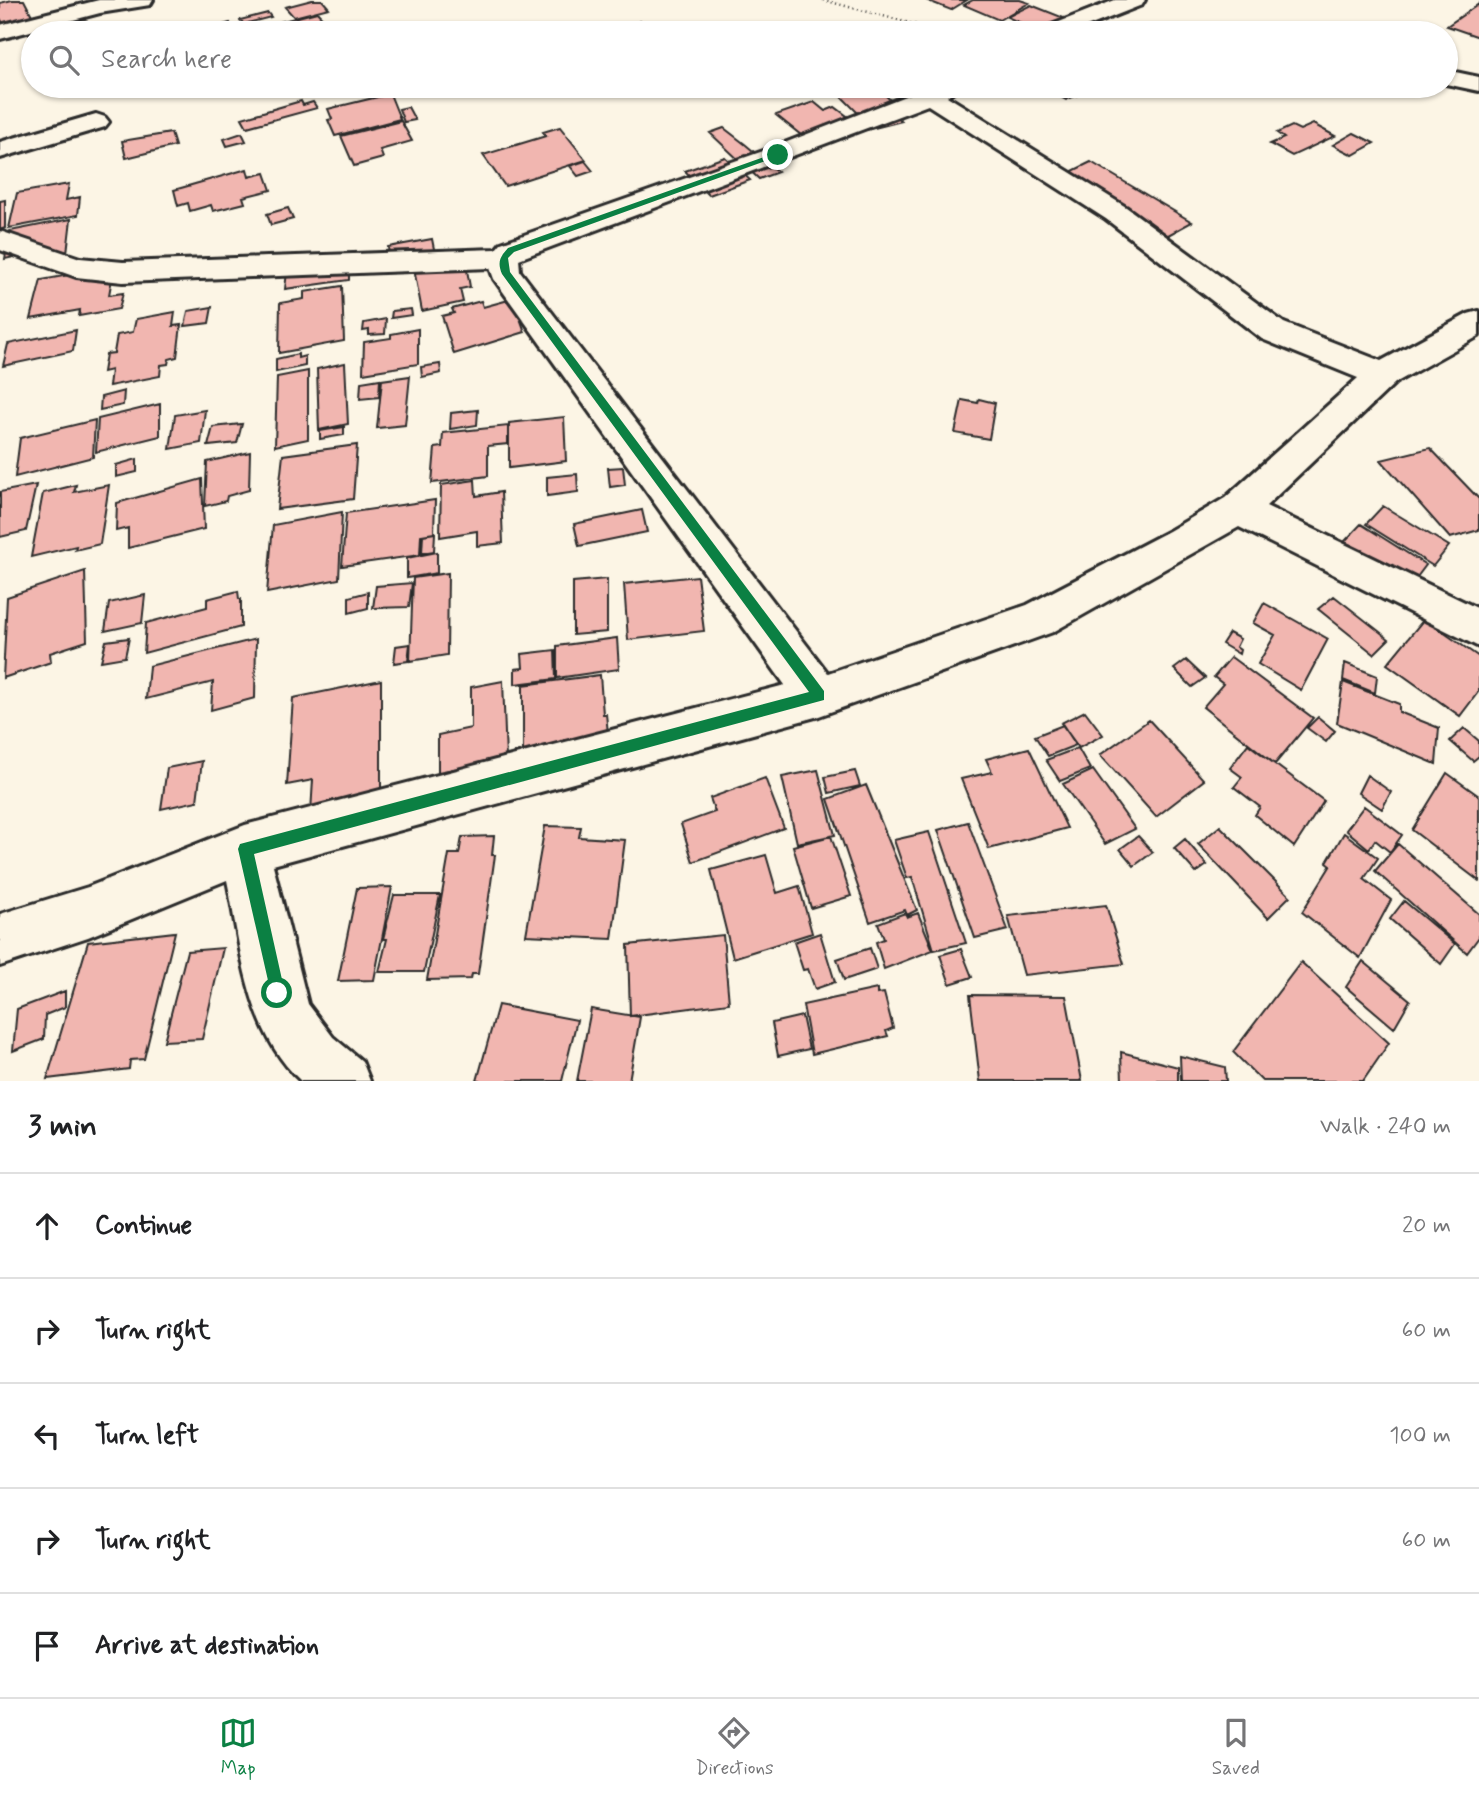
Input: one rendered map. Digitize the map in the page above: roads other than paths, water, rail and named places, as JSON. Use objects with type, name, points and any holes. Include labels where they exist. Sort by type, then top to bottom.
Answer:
[{"type":"street","points":[[76,21],[142,0]]},
{"type":"street","points":[[1082,21],[1134,0]]},
{"type":"street","points":[[1074,5],[1097,15]]},
{"type":"street","points":[[0,32],[21,30]]},
{"type":"street","points":[[1458,80],[1479,84]]},
{"type":"street","points":[[819,696],[505,272],[504,258],[511,250],[778,155],[921,98]]},
{"type":"street","points":[[949,98],[1116,213],[1273,331],[1383,375]]},
{"type":"street","points":[[0,150],[96,122]]},
{"type":"street","points":[[0,240],[76,267],[123,272],[504,258]]},
{"type":"street","points":[[0,940],[88,912],[246,849],[819,696],[1038,620],[1183,542],[1238,509],[1383,375],[1479,322]]},
{"type":"street","points":[[1238,509],[1479,629]]},
{"type":"street","points":[[246,849],[281,1003],[289,1023],[314,1056],[342,1081]]}]
